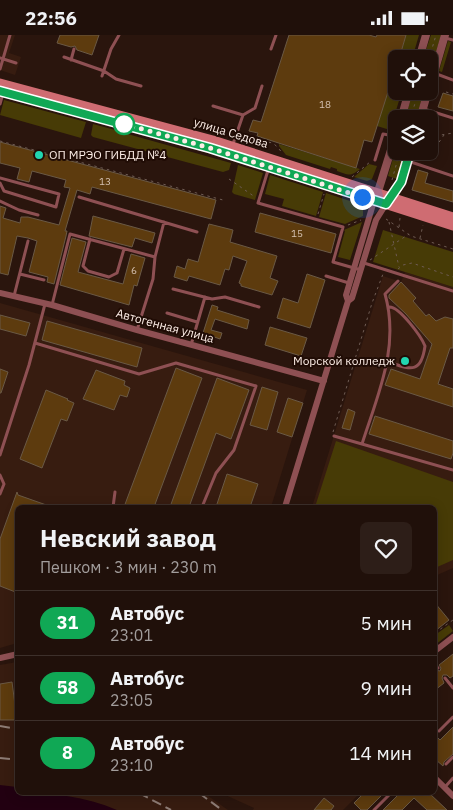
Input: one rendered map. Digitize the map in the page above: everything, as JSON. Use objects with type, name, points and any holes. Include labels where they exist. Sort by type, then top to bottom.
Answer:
[{"type":"main road","name":"улица Седова","points":[[2,87],[378,192],[389,201],[453,226]]},
{"type":"main road","name":"улица Седова","points":[[234,151],[269,167],[374,201],[389,201],[453,217]]},
{"type":"street","points":[[422,50],[426,35]]},
{"type":"street","points":[[438,60],[445,36]]},
{"type":"street","points":[[423,108],[425,100]]},
{"type":"street","points":[[286,505],[348,301],[346,295],[352,285],[374,201],[388,160]]},
{"type":"street","points":[[358,265],[376,219],[401,182],[407,161]]},
{"type":"street","name":"Автогенная улица","points":[[0,293],[324,381]]},
{"type":"street","points":[[437,650],[452,639]]},
{"type":"street","points":[[0,658],[15,655]]},
{"type":"street","points":[[437,780],[453,796]]},
{"type":"lane","points":[[0,69],[1,59],[10,35]]},
{"type":"lane","points":[[102,76],[111,49],[119,35]]},
{"type":"lane","points":[[271,49],[276,35]]},
{"type":"lane","points":[[445,36],[453,41]]},
{"type":"lane","points":[[71,60],[74,49]]},
{"type":"lane","points":[[64,57],[104,71],[116,79],[141,86]]},
{"type":"lane","points":[[1,59],[16,63]]},
{"type":"lane","points":[[438,74],[453,80]]},
{"type":"lane","points":[[234,151],[243,115],[255,108],[262,86]]},
{"type":"lane","points":[[0,104],[2,87]]},
{"type":"lane","points":[[213,106],[243,115]]},
{"type":"lane","points":[[423,108],[453,118]]},
{"type":"lane","points":[[375,160],[383,133],[388,134]]},
{"type":"lane","points":[[407,161],[453,176]]},
{"type":"lane","points":[[269,167],[258,203],[343,227],[333,262],[358,265],[397,274],[453,291]]},
{"type":"lane","points":[[0,178],[59,194],[56,207],[4,191],[0,183]]},
{"type":"lane","points":[[79,197],[197,232]]},
{"type":"lane","points":[[0,201],[19,210],[38,215]]},
{"type":"lane","points":[[137,330],[153,279],[155,257],[164,222]]},
{"type":"lane","points":[[0,455],[70,234],[155,257]]},
{"type":"lane","points":[[90,239],[83,266],[88,271],[109,277],[117,273],[124,249]]},
{"type":"lane","points":[[14,297],[28,241]]},
{"type":"lane","points":[[20,274],[44,280]]},
{"type":"lane","points":[[326,276],[352,285]]},
{"type":"lane","points":[[362,444],[388,362],[391,331],[389,307],[385,294],[398,281]]},
{"type":"lane","points":[[173,289],[212,299],[225,297],[259,307]]},
{"type":"lane","points":[[191,345],[205,297]]},
{"type":"lane","points":[[388,362],[407,369],[416,367],[419,364],[425,346],[419,334],[396,309],[389,307]]},
{"type":"lane","points":[[167,313],[198,322]]},
{"type":"lane","points":[[35,343],[139,374],[176,363],[256,386],[234,450],[216,473],[203,505]]},
{"type":"lane","points":[[334,435],[453,470]]},
{"type":"lane","points":[[0,475],[4,484],[0,494]]},
{"type":"lane","points":[[113,505],[115,492]]},
{"type":"lane","points":[[445,678],[453,688]]},
{"type":"lane","points":[[439,731],[453,717]]},
{"type":"lane","points":[[446,764],[453,757]]},
{"type":"lane","points":[[445,787],[453,778]]},
{"type":"lane","points":[[374,810],[390,795]]},
{"type":"path","points":[[432,50],[436,35]]},
{"type":"path","points":[[446,91],[453,94]]},
{"type":"path","points":[[438,136],[453,133]]},
{"type":"path","points":[[438,144],[444,135]]},
{"type":"path","points":[[0,141],[224,200]]},
{"type":"path","points":[[254,146],[268,141],[275,143],[285,156]]},
{"type":"path","points":[[352,177],[368,163],[375,160]]},
{"type":"path","points":[[392,179],[397,160]]},
{"type":"path","points":[[229,179],[259,200]]},
{"type":"path","points":[[316,220],[325,191]]},
{"type":"path","points":[[399,227],[400,215]]},
{"type":"path","points":[[343,227],[365,217]]},
{"type":"path","points":[[384,218],[420,239],[453,249]]},
{"type":"path","points":[[389,221],[399,267],[397,274]]},
{"type":"path","points":[[420,239],[424,223]]},
{"type":"path","points":[[370,261],[409,234]]},
{"type":"path","points":[[399,267],[412,263],[453,277]]},
{"type":"path","points":[[334,427],[384,271]]},
{"type":"path","points":[[437,632],[453,620]]},
{"type":"shaded area","points":[[0,35],[15,35],[9,53],[21,57],[15,75],[0,70]]},
{"type":"shaded area","points":[[406,35],[419,35],[415,50],[402,50]]},
{"type":"shaded area","points":[[431,35],[441,35],[437,50],[426,50]]},
{"type":"shaded area","points":[[448,41],[451,42],[442,72],[439,71]]},
{"type":"shaded area","points":[[388,92],[388,100],[399,100],[396,110],[388,110],[388,129],[377,126]]},
{"type":"shaded area","points":[[4,100],[86,122],[81,138],[0,115]]},
{"type":"shaded area","points":[[410,100],[421,100],[419,110],[408,110]]},
{"type":"shaded area","points":[[93,124],[119,131],[119,133],[231,163],[229,170],[223,172],[93,137],[91,135]]},
{"type":"shaded area","points":[[279,144],[360,169],[349,175],[331,167],[330,169],[286,155]]},
{"type":"shaded area","points":[[393,160],[403,160],[397,179],[388,176]]},
{"type":"shaded area","points":[[369,164],[377,166],[372,179],[367,181],[354,177]]},
{"type":"shaded area","points":[[238,165],[263,173],[255,200],[232,192]]},
{"type":"shaded area","points":[[270,175],[323,192],[316,216],[282,206],[284,199],[265,194]]},
{"type":"shaded area","points":[[326,193],[359,204],[363,208],[363,216],[345,224],[319,217]]},
{"type":"shaded area","points":[[362,222],[350,260],[338,257],[344,230]]},
{"type":"shaded area","points":[[383,230],[453,252],[453,287],[373,262]]},
{"type":"shaded area","name":"Морской колледж","points":[[405,272],[453,287],[453,568],[437,575],[437,505],[313,505],[383,276],[401,282]]},
{"type":"shaded area","points":[[0,303],[307,390],[272,505],[15,505],[15,644],[0,648]]},
{"type":"shaded area","points":[[336,441],[453,482],[453,560],[437,567],[437,505],[316,505]]},
{"type":"shaded area","points":[[449,625],[453,631],[437,643],[437,634]]},
{"type":"shaded area","points":[[15,662],[15,795],[207,795],[228,810],[0,810],[0,665]]},
{"type":"shaded area","points":[[0,785],[15,787],[15,795],[68,796],[93,801],[117,810],[0,810]]},
{"type":"shaded area","points":[[225,795],[358,795],[343,810],[253,810],[254,808]]},
{"type":"building","points":[[60,35],[99,35],[92,55],[77,50],[75,46],[71,47],[57,43]]},
{"type":"building","points":[[289,35],[369,35],[376,37],[377,35],[406,35],[402,50],[388,50],[388,92],[372,142],[364,140],[356,168],[257,136],[258,133],[249,131],[253,120],[261,122]]},
{"type":"building","points":[[443,93],[453,96],[453,111],[438,107]]},
{"type":"building","points":[[0,142],[216,200],[211,219],[92,187],[90,194],[77,190],[65,231],[67,231],[54,284],[47,282],[48,277],[29,272],[37,241],[28,238],[17,236],[8,275],[0,273],[0,206],[6,208],[3,218],[20,223],[21,217],[28,217],[59,225],[70,188],[64,187],[66,180],[32,171],[29,182],[17,179],[20,168],[0,163]]},
{"type":"building","points":[[418,170],[428,173],[425,183],[453,191],[453,202],[412,190]]},
{"type":"building","points":[[260,213],[336,234],[331,253],[255,232]]},
{"type":"building","points":[[93,216],[155,233],[152,243],[135,238],[132,247],[89,236]]},
{"type":"building","points":[[209,224],[233,230],[230,242],[277,256],[270,278],[278,281],[272,295],[241,286],[239,283],[247,261],[233,256],[229,270],[225,269],[220,285],[189,276],[187,281],[174,277],[177,266],[185,269],[188,259],[198,262]]},
{"type":"building","points":[[72,238],[86,242],[78,272],[123,284],[131,254],[145,258],[137,286],[134,285],[129,305],[60,285]]},
{"type":"building","points":[[307,274],[325,280],[310,328],[277,318],[283,298],[298,303]]},
{"type":"building","points":[[401,282],[416,298],[413,301],[426,316],[429,314],[436,321],[445,317],[453,319],[453,348],[450,348],[438,384],[453,389],[453,407],[385,385],[391,369],[420,379],[432,344],[389,298],[389,295]]},
{"type":"building","points":[[212,305],[218,307],[217,310],[249,320],[247,329],[215,319],[211,330],[222,333],[220,339],[203,333]]},
{"type":"building","points":[[0,315],[30,323],[26,336],[0,329]]},
{"type":"building","points":[[47,321],[142,348],[137,367],[42,340]]},
{"type":"building","points":[[270,327],[307,338],[301,356],[265,345]]},
{"type":"building","points":[[176,368],[202,378],[155,505],[125,505]]},
{"type":"building","points":[[0,369],[8,372],[1,393],[0,393]]},
{"type":"building","points":[[96,370],[125,381],[124,385],[130,388],[127,397],[120,395],[114,410],[83,399]]},
{"type":"building","points":[[217,378],[249,390],[231,439],[216,433],[190,505],[171,505]]},
{"type":"building","points":[[262,387],[278,392],[267,430],[250,425]]},
{"type":"building","points":[[46,390],[74,403],[67,421],[61,419],[42,468],[20,459]]},
{"type":"building","points":[[288,398],[303,403],[292,437],[277,432]]},
{"type":"building","points":[[348,409],[355,412],[350,430],[342,428]]},
{"type":"building","points":[[375,416],[453,441],[451,459],[369,434]]},
{"type":"building","points":[[227,474],[258,484],[251,505],[217,505]]},
{"type":"building","points":[[17,492],[18,495],[46,505],[15,505],[15,592],[0,586],[0,539]]},
{"type":"building","points":[[437,605],[449,620],[437,629]]},
{"type":"building","points":[[453,654],[453,676],[450,678],[447,675],[443,675],[444,683],[437,688],[437,670],[440,671],[441,668],[439,665]]},
{"type":"building","points":[[12,682],[15,720],[0,720],[0,684]]},
{"type":"building","points":[[453,727],[453,754],[444,762],[443,766],[437,761],[437,737],[440,740]]},
{"type":"building","points":[[362,795],[382,795],[367,810],[361,810],[354,803]]},
{"type":"building","points":[[398,795],[431,795],[447,810],[427,810],[414,798],[402,810],[383,810]]},
{"type":"building","points":[[324,798],[334,806],[331,810],[314,810]]},
{"type":"railway","points":[[0,726],[15,728]]},
{"type":"railway","points":[[0,758],[15,760]]},
{"type":"railway","points":[[143,795],[171,810]]},
{"type":"railway","points":[[202,795],[222,810]]},
{"type":"bus line","name":"31","points":[[0,91],[210,148],[386,204],[401,182],[407,160]]},
{"type":"place","name":"ОП МРЭО ГИБДД №4","points":[[39,155]]},
{"type":"place","name":"Морской колледж","points":[[405,361]]},
{"type":"route","points":[[124,124],[210,148],[362,197]]}]
